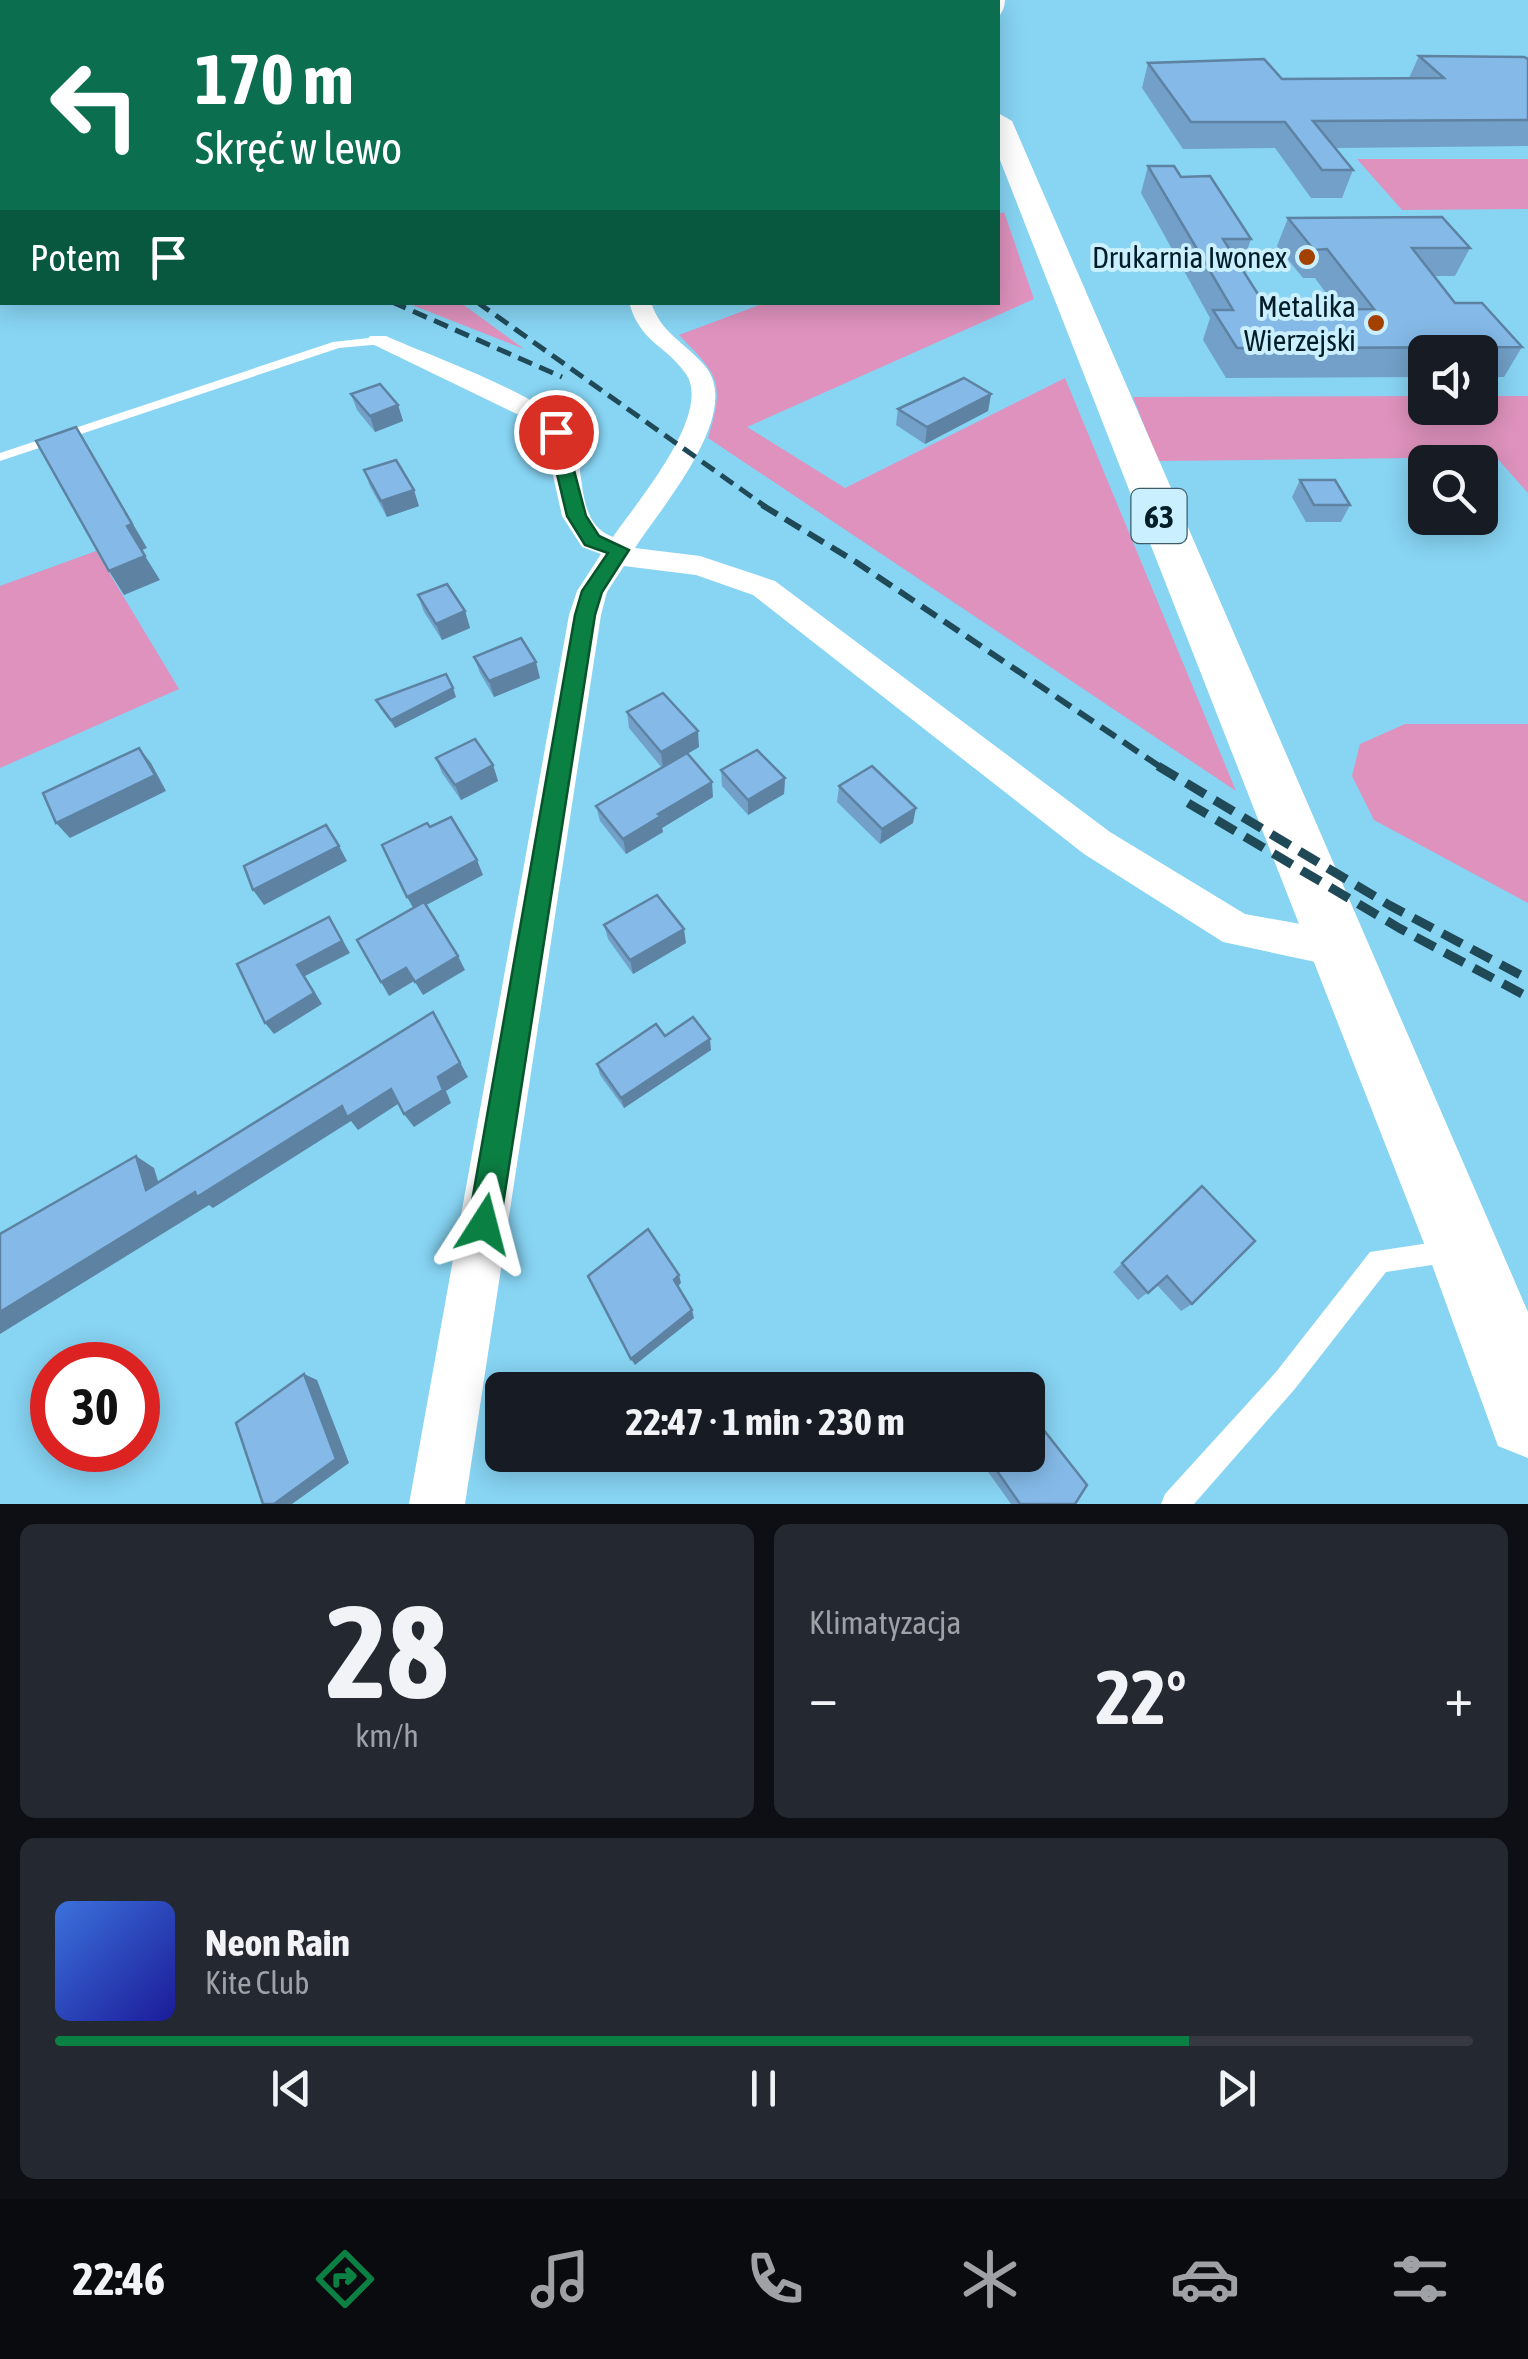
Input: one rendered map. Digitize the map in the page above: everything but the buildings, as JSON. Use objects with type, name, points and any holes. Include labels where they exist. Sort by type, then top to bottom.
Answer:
[{"type":"main road","name":"63","points":[[1000,126],[1521,1382]]},
{"type":"street","points":[[437,1504],[585,615],[592,591],[696,435],[708,408],[705,384],[654,330],[642,305]]},
{"type":"street","points":[[378,341],[528,410],[556,432],[576,516],[592,540],[617,553],[700,566],[764,588],[1112,852],[1237,930],[1339,950]]},
{"type":"lane","points":[[0,458],[337,345],[378,341]]},
{"type":"lane","points":[[1176,1504],[1285,1381],[1379,1260],[1465,1250]]},
{"type":"shaded area","points":[[1357,159],[1528,159],[1528,209],[1402,210]]},
{"type":"shaded area","points":[[1004,212],[1034,299],[747,427],[845,488],[1065,378],[1236,791],[708,438],[716,404],[715,381],[679,335],[760,305],[1000,305],[1000,213]]},
{"type":"shaded area","points":[[412,305],[464,305],[524,349]]},
{"type":"shaded area","points":[[1408,396],[1408,425],[1498,425],[1498,396],[1528,396],[1528,493],[1498,459],[1498,445],[1408,445],[1408,458],[1158,461],[1133,397]]},
{"type":"shaded area","points":[[96,551],[179,689],[0,768],[0,586]]},
{"type":"shaded area","points":[[1405,724],[1528,724],[1528,903],[1374,820],[1352,776],[1360,744]]},
{"type":"railway","points":[[399,305],[562,377]]},
{"type":"railway","points":[[481,305],[766,507]]},
{"type":"railway","points":[[762,505],[856,562],[1162,768]]},
{"type":"railway","points":[[1158,766],[1389,905],[1528,979]]},
{"type":"railway","points":[[1188,803],[1399,928],[1528,997]]},
{"type":"place","name":"Drukarnia Iwonex","points":[[1307,257]]},
{"type":"place","name":"Metalika Wierzejski","points":[[1376,323]]},
{"type":"route","points":[[484,1224],[585,615],[592,591],[619,550],[592,540],[576,516],[556,432]]}]
